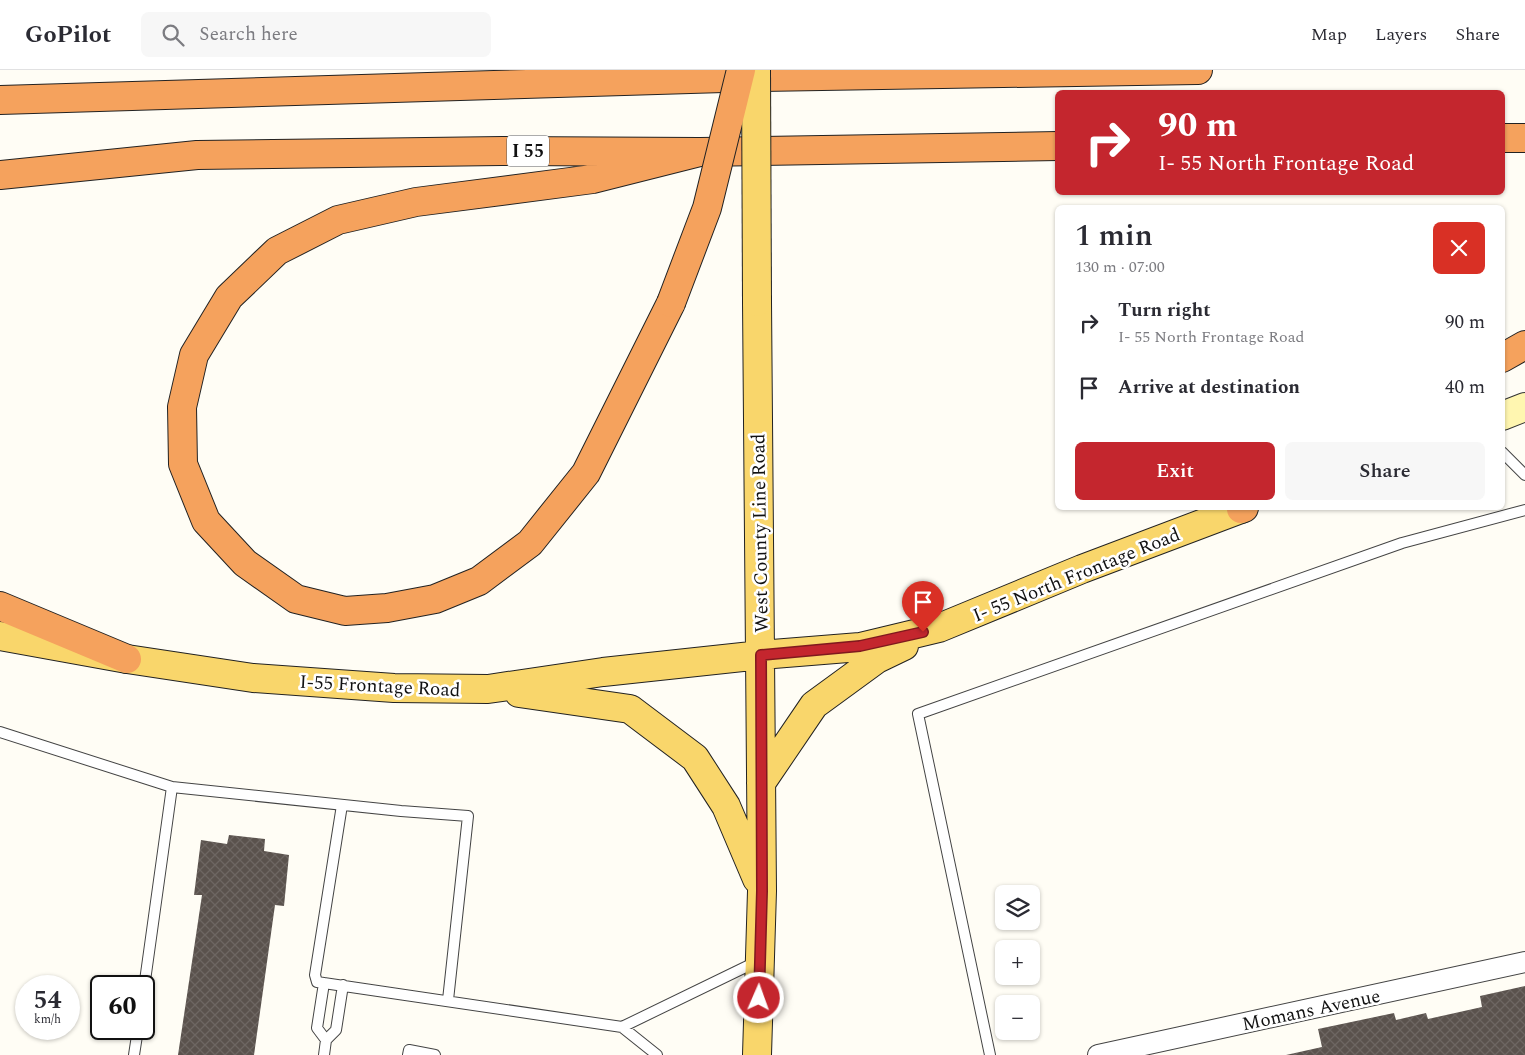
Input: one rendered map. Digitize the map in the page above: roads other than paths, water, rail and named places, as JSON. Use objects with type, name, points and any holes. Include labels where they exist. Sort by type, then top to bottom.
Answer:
[{"type":"highway","points":[[700,152],[593,179],[416,202],[338,220],[277,251],[229,297],[194,354],[182,407],[183,464],[206,521],[245,563],[296,599],[345,611],[387,608],[434,599],[479,580],[530,543],[586,473],[671,303],[707,208],[741,70]]},
{"type":"highway","points":[[0,100],[757,77],[1198,70]]},
{"type":"highway","points":[[1505,138],[1525,138]]},
{"type":"highway","name":"I 55","points":[[0,175],[198,155],[502,151],[700,152],[1055,146]]},
{"type":"highway","points":[[1505,356],[1525,346]]},
{"type":"highway","points":[[0,606],[127,659]]},
{"type":"main road","name":"West County Line Road","points":[[756,70],[762,783],[762,891],[758,1055]]},
{"type":"main road","name":"I- 55 North Frontage Road","points":[[761,655],[860,646],[939,628],[1082,569],[1239,510]]},
{"type":"main road","points":[[762,783],[814,705],[877,659],[939,628]]},
{"type":"main road","name":"I-55 Frontage Road","points":[[0,636],[127,659],[253,678],[394,688],[488,689],[603,672],[761,655]]},
{"type":"main road","points":[[488,689],[630,709],[695,758],[726,806],[762,891]]},
{"type":"street","points":[[1505,415],[1525,407]]},
{"type":"street","name":"Momans Avenue","points":[[1098,1055],[1525,962]]},
{"type":"lane","points":[[1505,455],[1525,474]]},
{"type":"lane","points":[[990,1055],[918,714],[1402,543],[1525,510]]},
{"type":"lane","points":[[0,732],[172,787],[468,816],[448,1000]]},
{"type":"lane","points":[[146,975],[172,787]]},
{"type":"lane","points":[[342,805],[315,975],[317,982],[622,1026],[657,1055]]},
{"type":"lane","points":[[622,1026],[760,960]]},
{"type":"lane","points":[[324,983],[317,1028],[326,1040]]},
{"type":"lane","points":[[324,1055],[326,1040],[336,1030],[343,985]]},
{"type":"lane","points":[[134,1055],[136,1040]]},
{"type":"lane","points":[[408,1055],[409,1050],[435,1055]]}]
